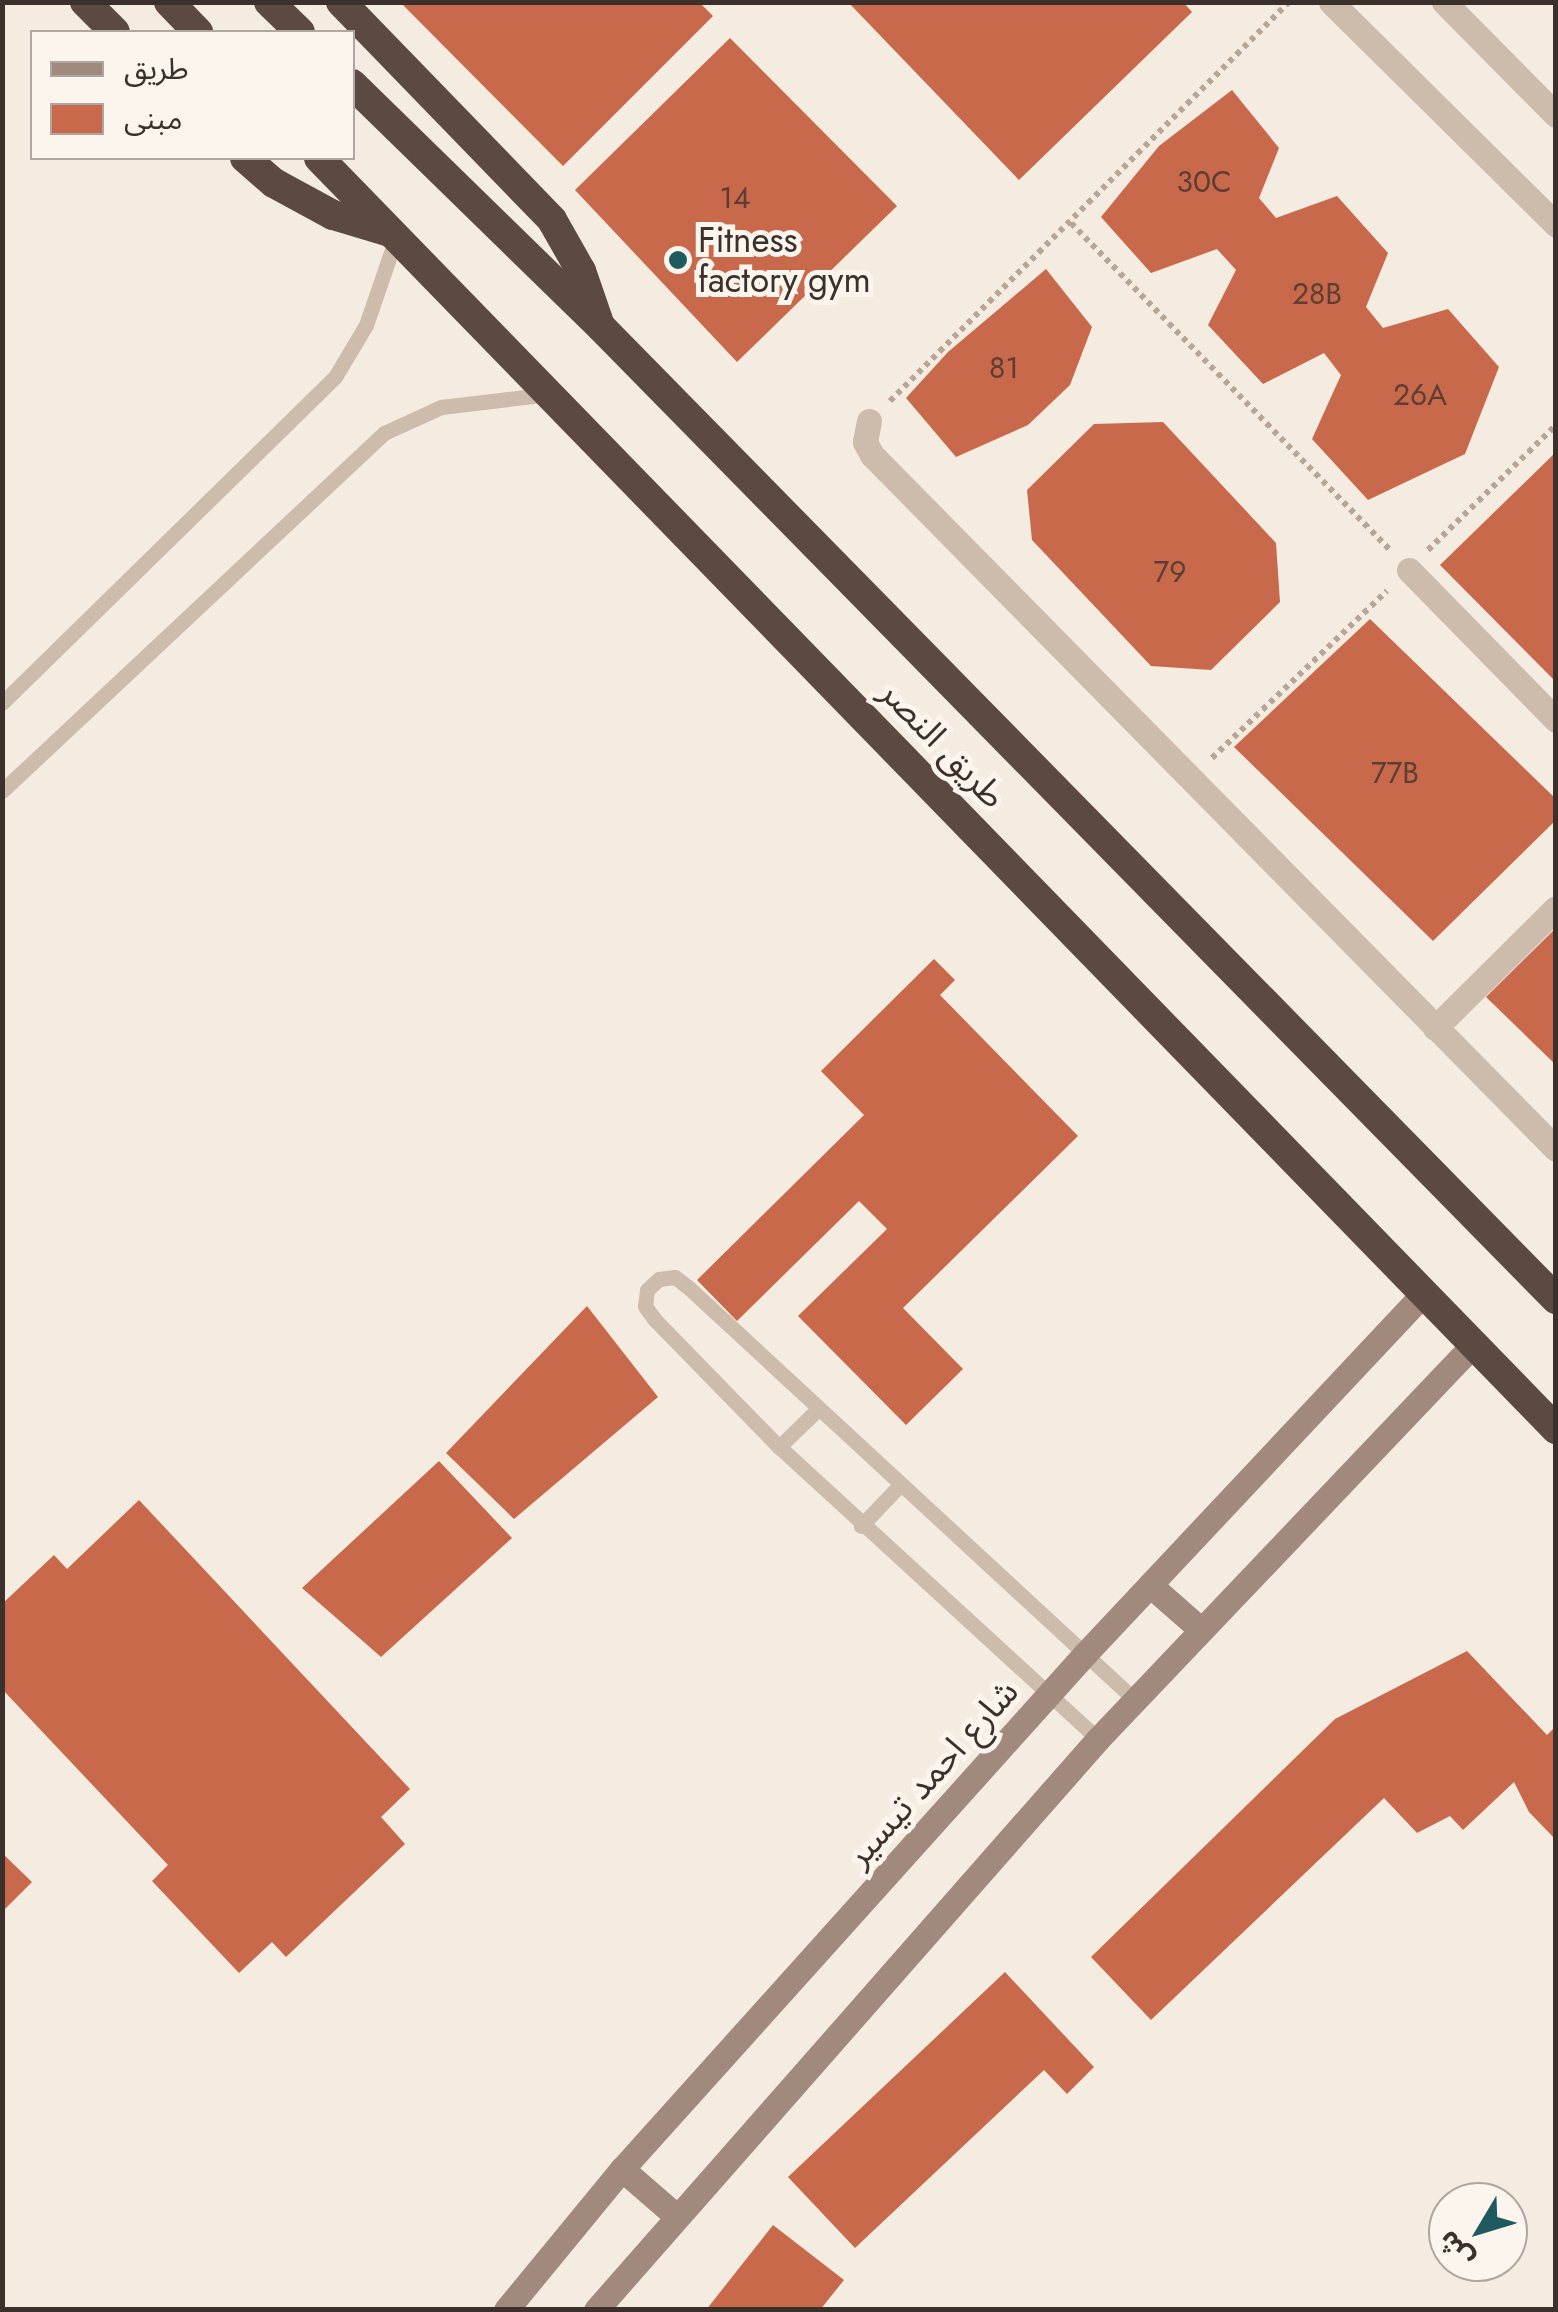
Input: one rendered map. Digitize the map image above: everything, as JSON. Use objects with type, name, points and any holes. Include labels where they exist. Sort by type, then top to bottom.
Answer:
[{"type":"highway","points":[[85,2],[113,30]]},
{"type":"highway","points":[[169,2],[196,30]]},
{"type":"highway","points":[[269,2],[298,30]]},
{"type":"highway","name":"طريق النصر","points":[[342,2],[552,220],[581,271],[601,327],[1556,1299]]},
{"type":"highway","points":[[355,87],[601,327]]},
{"type":"highway","name":"طريق النصر","points":[[246,160],[274,182],[333,215],[398,234],[1556,1429]]},
{"type":"highway","points":[[321,160],[398,234]]},
{"type":"street","points":[[1332,2],[1556,225]]},
{"type":"street","points":[[1444,2],[1556,115]]},
{"type":"street","points":[[870,421],[865,442],[872,456],[1556,1149]]},
{"type":"street","points":[[1409,570],[1556,720]]},
{"type":"street","points":[[1435,1028],[1556,908]]},
{"type":"street","name":"شارع احمد تيسير","points":[[506,2310],[622,2169],[1048,1696],[1423,1294]]},
{"type":"street","points":[[596,2310],[674,2214],[1098,1740],[1200,1628],[1473,1345]]},
{"type":"street","points":[[1150,1584],[1200,1628]]},
{"type":"street","points":[[622,2169],[674,2214]]},
{"type":"lane","points":[[2,703],[335,377],[366,325],[398,234]]},
{"type":"lane","points":[[2,792],[384,434],[441,407],[552,394]]},
{"type":"lane","points":[[1098,1740],[860,1526],[779,1447],[654,1320],[645,1306],[647,1290],[659,1279],[675,1277],[1135,1700]]},
{"type":"lane","points":[[779,1447],[818,1409]]},
{"type":"lane","points":[[860,1526],[899,1486]]},
{"type":"path","points":[[870,421],[1289,2]]},
{"type":"path","points":[[1070,223],[1409,570]]},
{"type":"path","points":[[1193,777],[1556,425]]},
{"type":"building","points":[[400,2],[699,2],[713,16],[563,166]]},
{"type":"building","points":[[848,2],[1183,2],[1192,12],[1019,180]]},
{"type":"building","points":[[730,38],[897,206],[737,362],[575,190]]},
{"type":"building","points":[[1232,90],[1279,148],[1259,198],[1276,218],[1337,196],[1388,253],[1366,307],[1383,328],[1448,309],[1499,367],[1465,454],[1368,500],[1312,439],[1341,375],[1324,353],[1263,384],[1208,325],[1236,270],[1217,249],[1151,273],[1101,217],[1159,146]]},
{"type":"building","points":[[1046,269],[1092,327],[1070,385],[1028,425],[956,457],[906,398],[948,352]]},
{"type":"building","points":[[1163,422],[1276,543],[1280,602],[1211,670],[1151,666],[1032,540],[1027,490],[1094,424]]},
{"type":"building","points":[[1556,452],[1556,682],[1440,565]]},
{"type":"building","points":[[1370,619],[1556,799],[1556,820],[1433,941],[1234,747]]},
{"type":"building","points":[[1556,928],[1556,1065],[1486,997]]},
{"type":"building","points":[[934,959],[955,980],[940,995],[1078,1136],[903,1308],[963,1369],[906,1425],[798,1316],[887,1229],[859,1201],[737,1321],[697,1280],[864,1115],[821,1071]]},
{"type":"building","points":[[587,1306],[658,1397],[514,1519],[446,1453]]},
{"type":"building","points":[[439,1461],[512,1538],[381,1657],[302,1588]]},
{"type":"building","points":[[139,1500],[410,1789],[381,1817],[405,1844],[286,1957],[272,1942],[239,1973],[152,1881],[168,1865],[2,1689],[2,1604],[54,1555],[67,1569]]},
{"type":"building","points":[[1467,1651],[1547,1735],[1556,1726],[1556,1840],[1529,1812],[1514,1782],[1463,1830],[1450,1816],[1417,1833],[1384,1798],[1151,2020],[1091,1957],[1335,1719]]},
{"type":"building","points":[[2,1853],[32,1882],[2,1912]]},
{"type":"building","points":[[1005,1972],[1094,2067],[1067,2094],[1044,2070],[855,2248],[788,2177]]},
{"type":"building","points":[[773,2225],[844,2280],[820,2310],[706,2310]]},
{"type":"place","name":"Fitness factory gym","points":[[678,260]]}]
